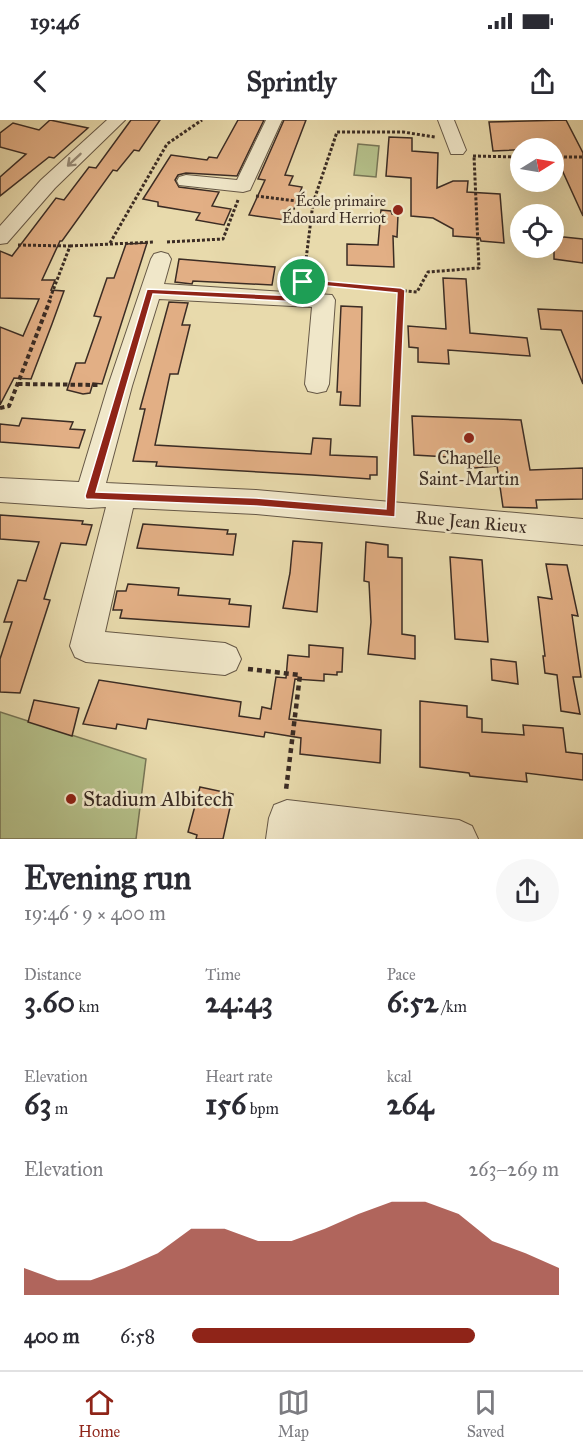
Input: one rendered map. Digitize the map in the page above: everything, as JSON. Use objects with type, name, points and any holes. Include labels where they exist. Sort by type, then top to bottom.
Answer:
[{"type":"street","points":[[6,242],[48,184],[117,120]]},
{"type":"street","points":[[186,181],[241,190],[274,120]]},
{"type":"street","points":[[446,120],[457,150]]},
{"type":"street","points":[[90,496],[120,386],[161,259]]},
{"type":"street","points":[[149,291],[306,288],[324,300],[317,384]]},
{"type":"street","name":"Rue Jean Rieux","points":[[0,490],[256,502],[583,532]]},
{"type":"street","points":[[122,497],[86,646],[225,659]]},
{"type":"street","points":[[286,828],[459,839]]},
{"type":"path","points":[[110,244],[167,144],[202,120]]},
{"type":"path","points":[[306,288],[313,203],[337,132],[403,132],[442,138],[457,150],[474,156],[510,157]]},
{"type":"path","points":[[325,284],[417,292],[428,272],[479,268],[474,156]]},
{"type":"path","points":[[564,157],[583,158]]},
{"type":"path","points":[[6,242],[70,246],[223,239],[241,190],[313,203]]},
{"type":"path","points":[[0,408],[9,406],[70,246]]},
{"type":"path","points":[[391,514],[401,290]]},
{"type":"path","points":[[18,384],[120,386]]},
{"type":"path","points":[[225,659],[254,672],[300,675],[286,776],[286,828]]},
{"type":"green space","points":[[358,144],[379,146],[376,177],[354,175]]},
{"type":"green space","name":"Stadium Albitech","points":[[0,712],[146,759],[136,839],[0,839]]},
{"type":"building","points":[[50,120],[88,128],[54,158],[49,157],[0,196],[0,177],[26,154],[0,147],[0,133],[13,123],[39,130]]},
{"type":"building","points":[[131,120],[160,120],[139,151],[134,150],[117,171],[113,170],[60,241],[42,280],[55,280],[51,290],[64,291],[52,324],[31,379],[14,378],[0,405],[0,327],[23,336],[39,299],[0,298],[0,251],[12,256],[56,198],[64,200],[89,167],[96,168]]},
{"type":"building","points":[[238,120],[264,120],[237,176],[186,173],[178,175],[175,180],[179,187],[219,192],[212,206],[231,209],[224,225],[196,220],[200,213],[158,206],[158,202],[143,199],[171,155],[207,160],[209,157],[217,158]]},
{"type":"building","points":[[284,120],[306,120],[285,175],[293,176],[289,185],[302,187],[294,209],[290,208],[285,220],[249,215],[265,180],[258,179]]},
{"type":"building","points":[[566,120],[583,153],[583,216],[564,174],[564,138],[510,138],[510,150],[493,151],[489,122]]},
{"type":"building","points":[[389,137],[412,138],[412,151],[438,153],[437,188],[453,181],[468,181],[467,192],[500,194],[504,243],[453,236],[453,229],[433,218],[411,216],[411,178],[386,176]]},
{"type":"building","points":[[381,210],[391,211],[392,214],[398,215],[397,237],[393,236],[394,267],[347,265],[347,244],[378,245]]},
{"type":"building","points":[[564,237],[583,239],[583,263],[554,259],[564,258]]},
{"type":"building","points":[[147,243],[102,384],[93,383],[90,393],[83,394],[67,390],[76,363],[85,363],[101,317],[94,316],[107,278],[114,278],[126,244]]},
{"type":"building","points":[[179,259],[275,267],[272,285],[175,282]]},
{"type":"building","points":[[443,278],[466,279],[470,333],[527,338],[530,356],[448,350],[449,364],[418,362],[418,348],[409,347],[408,326],[446,329]]},
{"type":"building","points":[[169,302],[188,303],[182,325],[190,325],[178,374],[170,374],[155,445],[311,454],[313,438],[331,439],[330,455],[377,457],[377,475],[370,475],[370,479],[156,466],[157,462],[133,461],[145,409],[140,409]]},
{"type":"building","points":[[341,306],[362,307],[360,406],[340,405],[341,392],[337,392]]},
{"type":"building","points":[[538,309],[583,311],[583,384],[561,330],[541,329]]},
{"type":"building","name":"Chapelle Saint-Martin","points":[[412,416],[521,420],[530,470],[583,468],[583,499],[536,500],[537,508],[503,507],[497,466],[474,468],[466,458],[414,455]]},
{"type":"building","points":[[22,418],[73,422],[70,429],[85,430],[79,448],[0,442],[0,424],[19,426]]},
{"type":"building","points":[[0,515],[83,521],[82,524],[92,525],[86,545],[61,543],[44,599],[50,600],[20,693],[0,692],[0,659],[12,622],[4,622],[18,580],[26,581],[39,542],[0,539]]},
{"type":"building","points":[[143,524],[228,530],[227,534],[236,534],[233,555],[137,548]]},
{"type":"building","points":[[293,541],[322,543],[317,612],[283,608]]},
{"type":"building","points":[[366,542],[388,545],[388,557],[402,558],[402,634],[415,636],[415,659],[368,654],[371,622],[369,582],[364,581]]},
{"type":"building","points":[[450,557],[482,560],[488,642],[455,639]]},
{"type":"building","points":[[546,564],[567,565],[578,616],[572,615],[581,677],[573,677],[580,714],[561,711],[557,675],[545,673],[538,597],[552,599]]},
{"type":"building","points":[[128,584],[179,588],[178,595],[230,599],[229,604],[251,606],[249,627],[120,618],[122,610],[113,610],[117,591],[126,591]]},
{"type":"building","points":[[309,645],[343,648],[342,672],[337,672],[337,675],[324,674],[324,681],[295,679],[289,719],[381,730],[380,763],[300,754],[301,738],[265,732],[264,737],[148,719],[146,729],[117,724],[116,729],[83,724],[99,680],[241,702],[239,716],[260,719],[262,707],[271,709],[276,677],[286,678],[288,655],[309,657]]},
{"type":"building","points":[[491,659],[516,662],[518,684],[492,680]]},
{"type":"building","points":[[34,700],[79,708],[72,736],[28,722]]},
{"type":"building","points":[[420,701],[467,706],[467,717],[482,719],[482,732],[524,735],[523,725],[563,728],[566,752],[583,754],[583,780],[526,773],[527,782],[470,776],[469,773],[420,767]]},
{"type":"building","points":[[200,787],[233,794],[223,839],[196,839],[197,835],[188,832]]},
{"type":"place","name":"École primaire Édouard Herriot","points":[[398,210]]},
{"type":"place","name":"Chapelle Saint-Martin","points":[[469,438]]},
{"type":"place","name":"Stadium Albitech","points":[[71,799]]},
{"type":"route","points":[[303,282],[401,290],[391,514],[256,502],[90,496],[149,291],[301,299],[303,282]]}]
